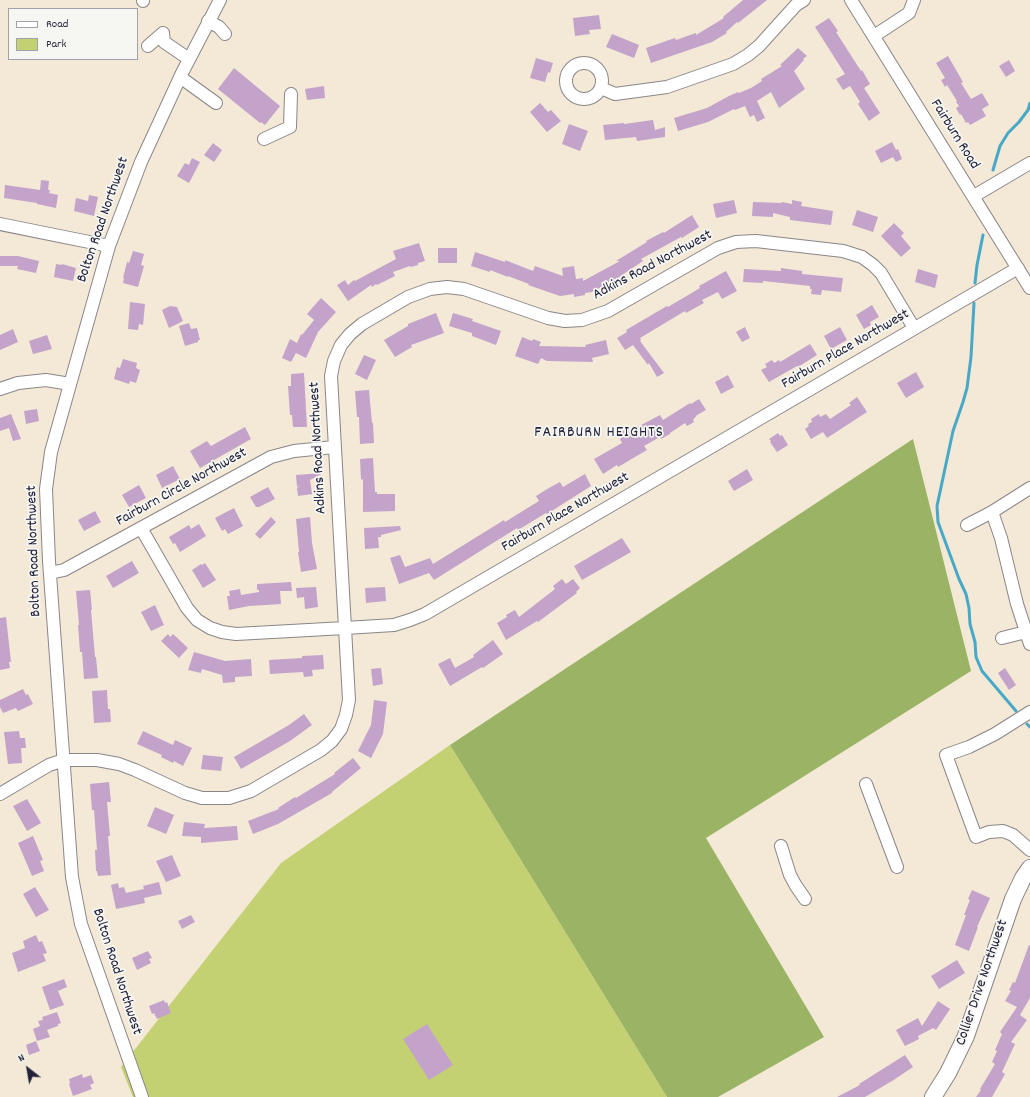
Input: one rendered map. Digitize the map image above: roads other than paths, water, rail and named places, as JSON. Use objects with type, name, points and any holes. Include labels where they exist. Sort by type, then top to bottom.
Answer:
[{"type":"main road","name":"Collier Drive Northwest","points":[[933,1097],[948,1073],[966,1036],[1013,899],[1023,878],[1030,868]]},
{"type":"street","name":"Bolton Road Northwest","points":[[142,1097],[81,924],[72,877],[49,561],[46,489],[51,452],[109,246],[141,162],[180,77],[220,0]]},
{"type":"street","points":[[601,88],[615,94],[667,87],[733,64],[759,46],[796,5],[804,0]]},
{"type":"street","name":"Fairburn Road","points":[[851,0],[1030,288]]},
{"type":"street","points":[[874,36],[909,13],[914,0]]},
{"type":"street","points":[[208,21],[219,27],[225,34]]},
{"type":"street","points":[[148,46],[163,33],[164,42],[189,59]]},
{"type":"street","points":[[180,77],[216,103]]},
{"type":"street","points":[[264,139],[290,127],[291,94]]},
{"type":"street","points":[[974,196],[1030,162]]},
{"type":"street","points":[[0,224],[109,246]]},
{"type":"street","name":"Adkins Road Northwest","points":[[0,794],[49,765],[64,760],[97,760],[119,764],[185,793],[202,798],[229,798],[251,791],[321,750],[332,740],[341,729],[349,700],[331,376],[334,361],[341,345],[350,334],[362,324],[408,297],[430,289],[464,289],[548,318],[565,321],[582,320],[608,311],[718,248],[736,242],[756,241],[843,251],[862,257],[874,266],[881,274],[914,328]]},
{"type":"street","name":"Fairburn Place Northwest","points":[[141,528],[187,608],[197,620],[210,628],[236,634],[345,628],[394,624],[410,620],[425,614],[1018,268]]},
{"type":"street","points":[[0,389],[18,383],[46,380],[70,384]]},
{"type":"street","name":"Fairburn Circle Northwest","points":[[50,573],[64,570],[271,457],[294,450],[334,447]]},
{"type":"street","points":[[967,525],[992,512],[1030,488]]},
{"type":"street","points":[[992,512],[1001,538],[1017,604],[1030,644]]},
{"type":"street","points":[[1002,638],[1026,632]]},
{"type":"street","points":[[1030,712],[995,734],[969,747],[946,755],[951,784],[961,810],[976,838],[989,832],[1003,831],[1013,835],[1030,850]]},
{"type":"street","points":[[866,784],[884,840],[897,866]]},
{"type":"street","points":[[781,846],[796,872],[796,886],[805,899]]},
{"type":"waterway","points":[[993,170],[1000,146],[1008,133],[1028,110],[1030,103]]},
{"type":"waterway","points":[[975,283],[983,235]]},
{"type":"waterway","points":[[974,303],[971,357],[967,388],[953,431],[937,506],[938,522],[966,594],[970,624],[975,642],[976,657],[982,671],[1016,711]]},
{"type":"waterway","points":[[1027,724],[1030,727]]},
{"type":"district","name":"FAIRBURN HEIGHTS","points":[[599,434]]}]
